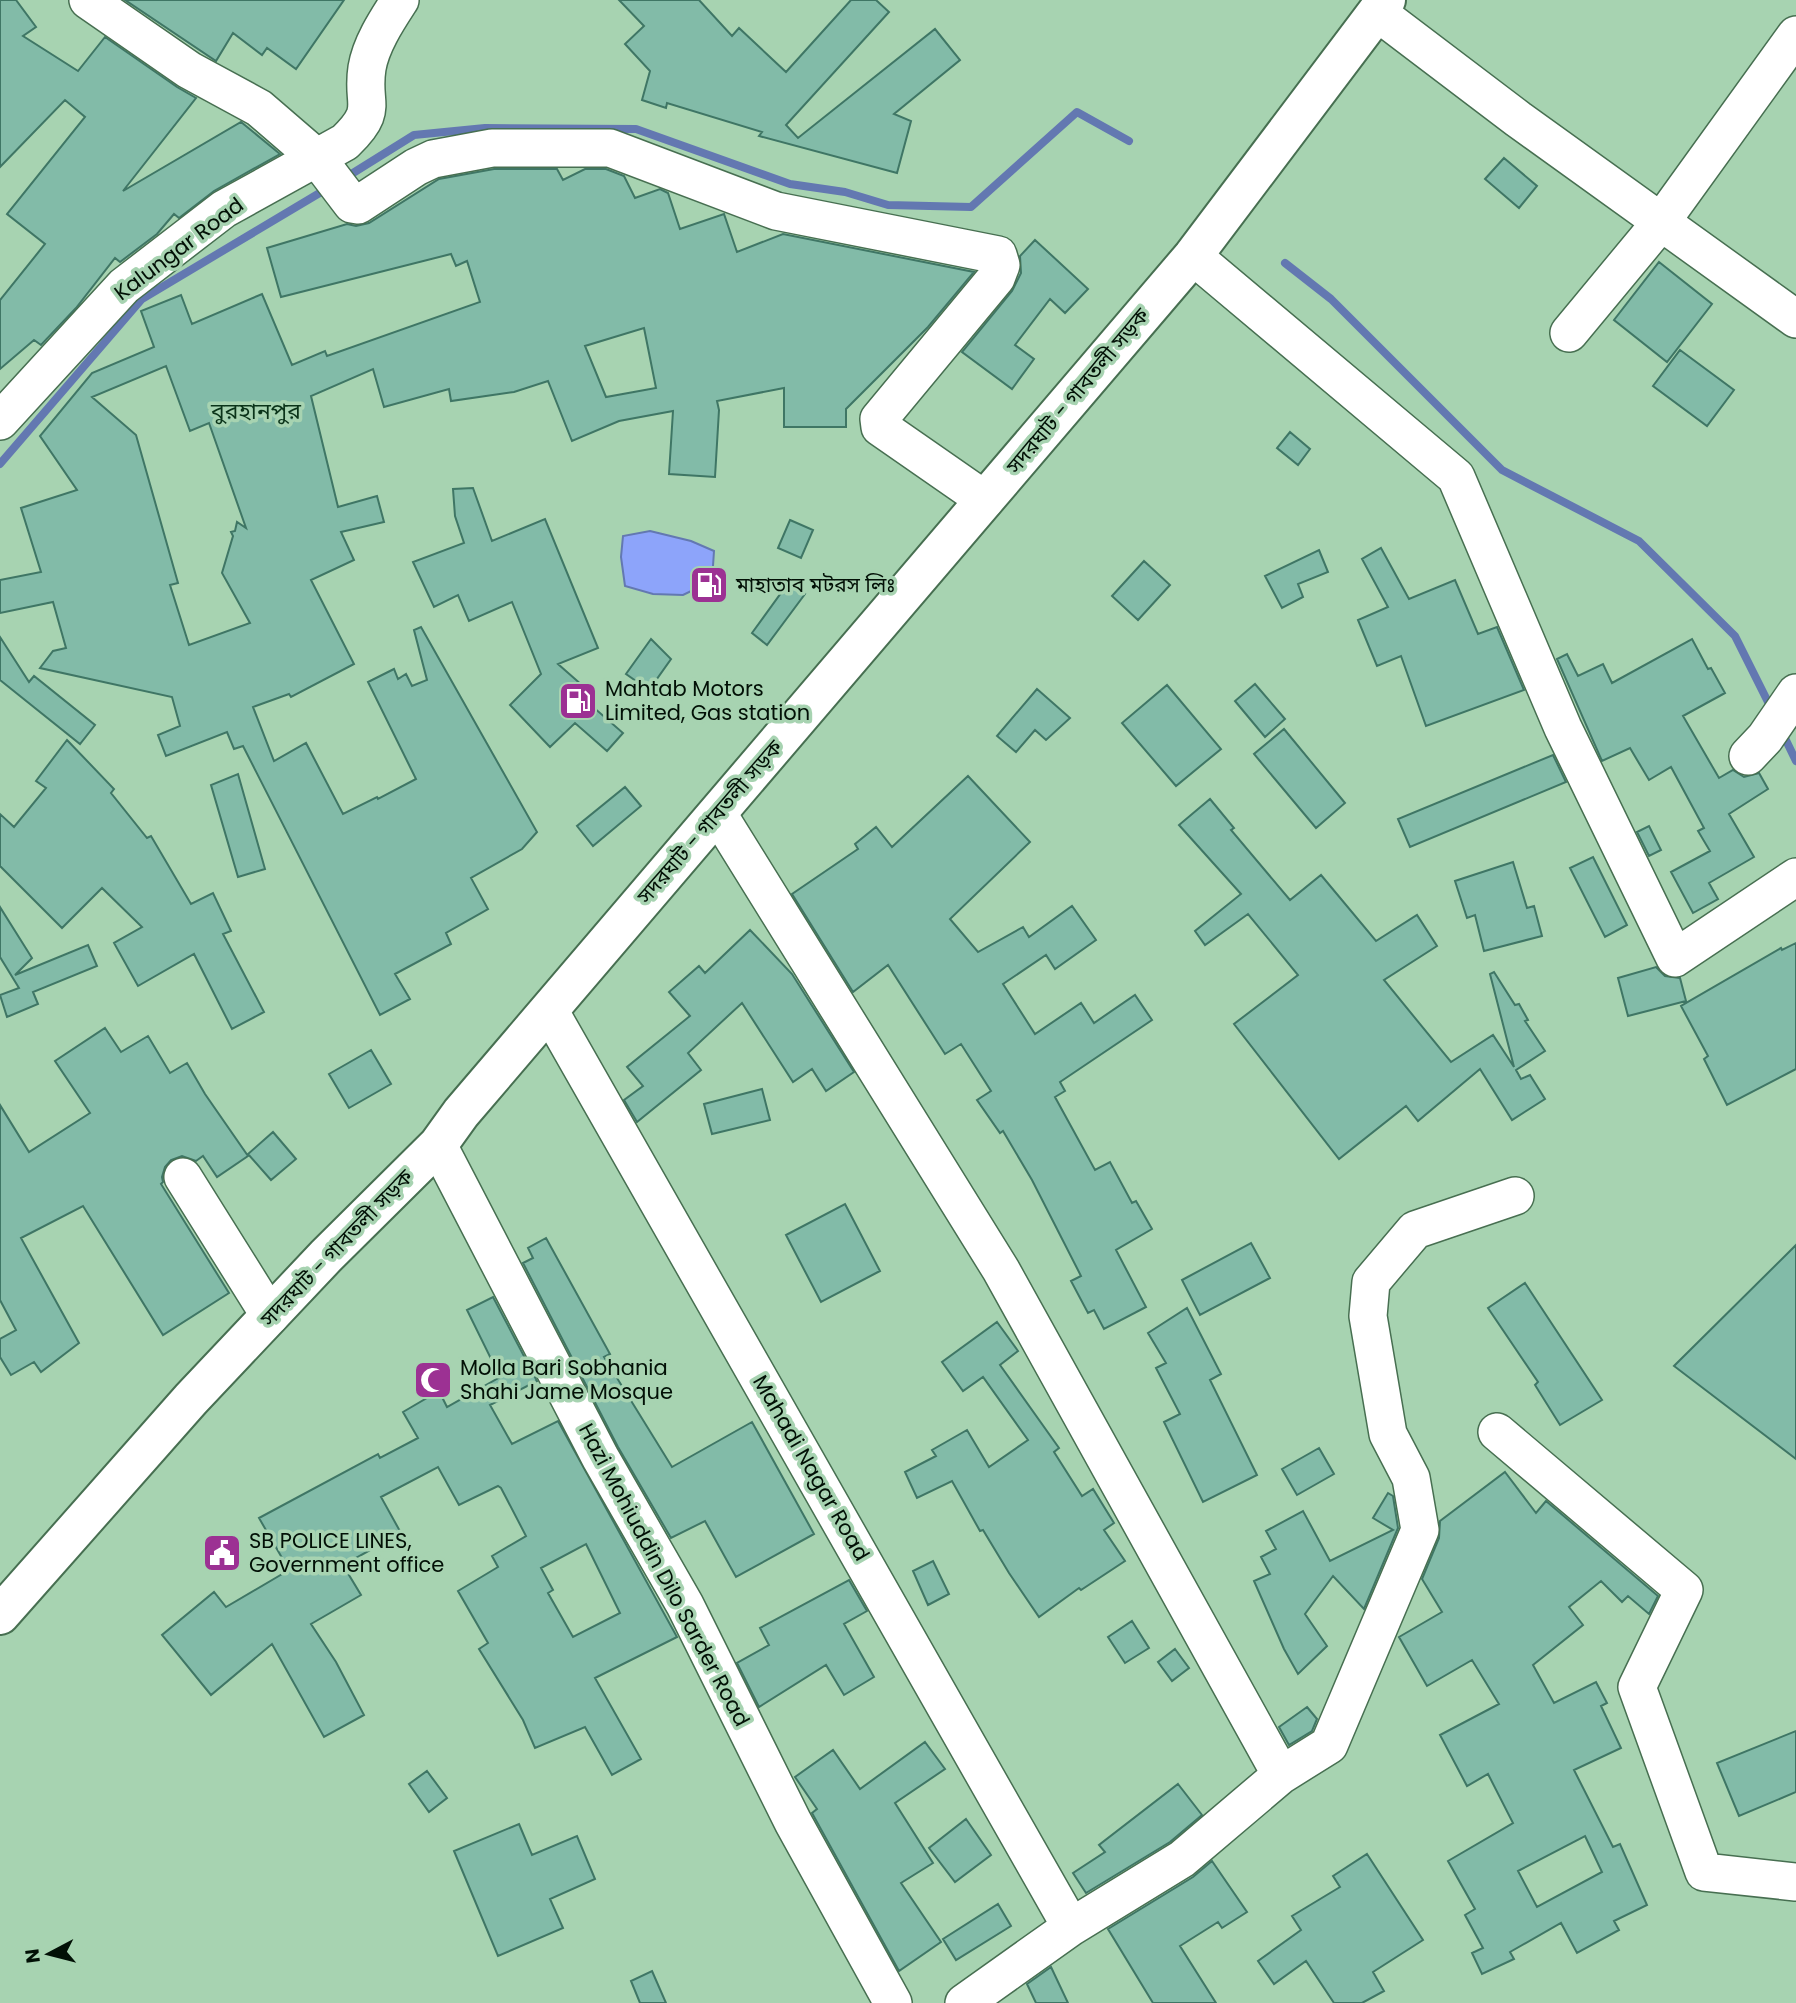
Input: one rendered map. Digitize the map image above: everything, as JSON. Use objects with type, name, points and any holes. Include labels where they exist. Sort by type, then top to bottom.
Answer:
[{"type":"highway","name":"সদরঘাট - গাবতলী সড়ক","points":[[0,1615],[191,1399],[326,1256],[438,1145],[461,1113],[1193,256],[1381,6]]},
{"type":"street","points":[[88,0],[189,70],[259,108],[331,175],[352,204],[358,205],[433,159],[492,148],[610,148],[776,211],[998,255],[1001,264],[996,278],[879,419],[880,427],[985,500]]},
{"type":"street","name":"Kalungar Road","points":[[0,421],[124,286],[224,209],[331,175],[345,142],[360,127],[369,103],[367,69],[371,53],[400,0]]},
{"type":"street","points":[[1381,6],[1518,119],[1796,319]]},
{"type":"street","points":[[1569,333],[1661,222],[1796,35]]},
{"type":"street","points":[[1193,256],[1456,477],[1563,728],[1675,958],[1796,877]]},
{"type":"street","points":[[1756,747],[1796,694]]},
{"type":"street","points":[[718,814],[1001,1270],[1281,1775]]},
{"type":"street","name":"Mahadi Nagar Road","points":[[550,1010],[1071,1927]]},
{"type":"street","name":"Hazi Mohiuddin Dilo Sarder Road","points":[[438,1145],[600,1457],[685,1605],[793,1822],[893,2003]]},
{"type":"street","points":[[183,1177],[270,1316]]},
{"type":"street","points":[[964,2003],[1071,1927],[1182,1859],[1281,1775],[1329,1745],[1420,1530],[1411,1478],[1388,1434],[1368,1316],[1371,1282],[1415,1230],[1515,1196]]},
{"type":"street","points":[[1497,1432],[1684,1590],[1637,1687],[1704,1871],[1796,1882]]},
{"type":"water","points":[[650,531],[691,541],[714,551],[712,581],[683,595],[653,594],[625,586],[621,557],[623,536]]},
{"type":"building","points":[[0,0],[16,0],[36,27],[23,36],[78,71],[105,37],[196,98],[123,191],[241,122],[280,154],[214,191],[179,218],[174,214],[157,234],[120,262],[115,258],[76,308],[41,345],[34,340],[0,369],[0,300],[45,244],[7,214],[85,117],[65,100],[0,167]]},
{"type":"building","points":[[125,0],[344,0],[296,69],[267,48],[262,55],[233,33],[216,61]]},
{"type":"building","points":[[619,0],[699,0],[732,36],[739,28],[786,72],[851,0],[876,0],[889,12],[786,125],[798,138],[935,29],[960,60],[894,114],[911,121],[897,173],[759,136],[762,132],[667,103],[666,108],[642,100],[650,71],[625,44],[644,26]]},
{"type":"building","points":[[1504,158],[1537,186],[1519,208],[1485,179]]},
{"type":"building","points":[[494,169],[557,169],[563,180],[585,169],[606,169],[624,176],[635,198],[660,189],[668,193],[680,229],[724,214],[737,252],[783,234],[974,272],[928,327],[846,409],[846,427],[784,427],[784,388],[717,401],[719,410],[715,477],[669,474],[673,411],[619,421],[572,441],[548,381],[514,392],[451,401],[449,389],[384,407],[373,369],[311,396],[338,507],[377,496],[384,522],[341,532],[354,560],[311,580],[354,664],[291,697],[289,694],[253,707],[274,761],[306,743],[343,814],[416,779],[368,682],[394,669],[398,679],[406,674],[412,686],[427,680],[414,630],[421,627],[537,832],[522,849],[471,878],[488,909],[446,933],[451,944],[395,974],[410,999],[380,1015],[243,746],[234,749],[227,732],[166,756],[158,735],[180,726],[172,697],[40,668],[53,651],[66,648],[53,602],[0,613],[0,580],[41,572],[21,508],[77,490],[40,436],[92,373],[154,347],[141,311],[181,295],[192,324],[262,294],[292,365],[325,351],[327,356],[480,302],[467,261],[456,266],[451,254],[281,297],[267,248],[347,224],[356,226],[369,223],[439,179]],"holes":[[[644,328],[656,388],[606,397],[585,346]],[[166,366],[190,431],[209,423],[246,528],[237,522],[235,531],[231,532],[233,536],[222,573],[250,623],[189,645],[170,585],[178,583],[136,435],[92,397]]]},
{"type":"building","points":[[1035,240],[1088,289],[1065,313],[1050,299],[1015,345],[1034,359],[1012,389],[962,352],[1012,291],[1021,273],[1020,256]]},
{"type":"building","points":[[1659,262],[1712,304],[1667,362],[1614,320]]},
{"type":"building","points":[[1680,350],[1734,390],[1707,426],[1653,386]]},
{"type":"building","points":[[1290,432],[1310,449],[1298,465],[1277,448]]},
{"type":"building","points":[[473,488],[492,541],[545,519],[598,648],[558,664],[591,693],[585,700],[623,733],[607,751],[575,723],[550,747],[510,705],[541,674],[512,602],[469,621],[458,595],[434,607],[413,562],[464,543],[455,516],[453,489]]},
{"type":"building","points":[[790,520],[813,530],[801,558],[778,548]]},
{"type":"building","points":[[1381,548],[1409,599],[1455,580],[1478,634],[1497,627],[1524,690],[1426,726],[1401,656],[1377,666],[1358,620],[1388,607],[1362,559]]},
{"type":"building","points":[[1319,550],[1328,572],[1298,584],[1303,597],[1282,608],[1265,576]]},
{"type":"building","points":[[1144,561],[1170,585],[1138,620],[1112,596]]},
{"type":"building","points":[[789,582],[805,594],[767,645],[752,633]]},
{"type":"building","points":[[0,637],[29,682],[34,676],[95,725],[80,744],[0,680]]},
{"type":"building","points":[[651,639],[671,659],[649,690],[626,674]]},
{"type":"building","points":[[1692,639],[1725,693],[1683,716],[1719,778],[1733,770],[1744,777],[1759,773],[1768,789],[1729,814],[1754,857],[1709,883],[1718,899],[1693,913],[1671,872],[1710,851],[1698,831],[1704,828],[1671,767],[1649,780],[1630,748],[1602,761],[1557,659],[1567,654],[1578,676],[1603,664],[1612,683]]},
{"type":"building","points":[[1255,684],[1285,719],[1265,737],[1235,701]]},
{"type":"building","points":[[1167,685],[1221,749],[1176,786],[1122,723]]},
{"type":"building","points":[[1037,689],[1070,718],[1046,740],[1035,730],[1016,752],[997,736]]},
{"type":"building","points":[[1284,729],[1345,803],[1316,828],[1254,754]]},
{"type":"building","points":[[67,740],[114,789],[111,793],[147,838],[151,836],[191,904],[213,893],[231,931],[223,934],[264,1012],[232,1029],[194,954],[138,986],[114,943],[142,927],[102,888],[62,928],[0,866],[0,814],[14,827],[46,788],[36,781]]},
{"type":"building","points":[[1553,755],[1566,782],[1410,847],[1398,819]]},
{"type":"building","points":[[238,774],[265,869],[238,877],[211,785]]},
{"type":"building","points":[[968,776],[1030,842],[950,919],[978,952],[1023,927],[1029,937],[1072,906],[1096,940],[1055,969],[1046,955],[1003,984],[1035,1034],[1081,1003],[1094,1023],[1135,995],[1152,1020],[1060,1082],[1065,1091],[1055,1097],[1095,1170],[1110,1162],[1132,1203],[1136,1201],[1152,1229],[1116,1250],[1146,1307],[1104,1329],[1094,1310],[1088,1313],[1071,1281],[1081,1276],[1032,1180],[1003,1131],[1000,1133],[977,1100],[991,1091],[961,1044],[945,1054],[888,965],[853,992],[792,894],[858,849],[855,844],[876,827],[892,847]]},
{"type":"building","points":[[625,787],[641,806],[593,846],[577,826]]},
{"type":"building","points":[[1210,799],[1234,828],[1231,830],[1290,900],[1321,875],[1376,941],[1417,915],[1437,946],[1384,980],[1451,1062],[1493,1035],[1514,1067],[1490,974],[1494,972],[1515,1005],[1519,1004],[1528,1020],[1525,1021],[1545,1051],[1516,1070],[1521,1079],[1530,1075],[1545,1099],[1512,1120],[1480,1069],[1418,1121],[1406,1106],[1339,1159],[1234,1024],[1298,975],[1248,914],[1205,945],[1195,931],[1241,894],[1179,825]]},
{"type":"building","points":[[1649,826],[1661,850],[1649,856],[1637,832]]},
{"type":"building","points":[[1593,857],[1627,925],[1605,937],[1570,868]]},
{"type":"building","points":[[1513,862],[1527,908],[1534,906],[1542,936],[1484,951],[1475,915],[1467,918],[1455,881]]},
{"type":"building","points":[[0,907],[32,958],[15,975],[88,945],[97,966],[33,992],[38,1004],[7,1017],[0,995],[19,988],[0,957]]},
{"type":"building","points":[[750,930],[792,974],[854,1072],[826,1091],[812,1069],[793,1082],[742,1003],[688,1053],[701,1070],[637,1122],[624,1100],[643,1086],[627,1067],[690,1016],[669,992],[699,966],[705,973]]},
{"type":"building","points":[[1796,943],[1796,1069],[1727,1105],[1704,1059],[1708,1056],[1681,1006],[1781,948],[1782,950]]},
{"type":"building","points":[[1656,967],[1665,976],[1680,978],[1686,1001],[1628,1016],[1618,978]]},
{"type":"building","points":[[105,1028],[121,1052],[148,1036],[170,1073],[187,1063],[248,1156],[217,1177],[203,1156],[196,1161],[182,1156],[171,1160],[165,1167],[161,1184],[229,1293],[163,1335],[83,1206],[21,1238],[79,1343],[41,1372],[34,1362],[11,1375],[0,1357],[0,1339],[16,1330],[0,1300],[0,1105],[29,1152],[90,1113],[55,1061]]},
{"type":"building","points":[[371,1050],[391,1084],[349,1108],[329,1074]]},
{"type":"building","points":[[762,1089],[770,1120],[712,1134],[704,1104]]},
{"type":"building","points":[[273,1132],[296,1159],[271,1180],[248,1154]]},
{"type":"building","points":[[845,1204],[880,1271],[821,1302],[786,1235]]},
{"type":"building","points":[[546,1238],[610,1354],[604,1357],[672,1467],[752,1422],[814,1534],[736,1577],[705,1521],[671,1538],[618,1447],[523,1263],[533,1258],[528,1248]]},
{"type":"building","points":[[1251,1243],[1270,1278],[1200,1315],[1182,1280]]},
{"type":"building","points":[[1796,1245],[1796,1459],[1674,1366]]},
{"type":"building","points":[[1525,1283],[1602,1400],[1560,1425],[1535,1385],[1538,1382],[1488,1308]]},
{"type":"building","points":[[493,1297],[537,1381],[490,1405],[512,1444],[558,1421],[677,1637],[595,1678],[641,1759],[612,1775],[585,1727],[535,1748],[523,1720],[479,1649],[488,1643],[458,1591],[498,1567],[492,1556],[526,1536],[501,1488],[498,1486],[459,1505],[438,1467],[381,1497],[401,1533],[343,1565],[361,1595],[311,1624],[336,1662],[364,1715],[324,1737],[272,1644],[211,1695],[162,1635],[214,1592],[226,1607],[289,1570],[259,1518],[378,1454],[380,1458],[418,1438],[403,1412],[439,1391],[447,1407],[500,1377],[467,1310]],"holes":[[[586,1544],[620,1613],[573,1637],[548,1593],[553,1590],[541,1568]]]},
{"type":"building","points":[[1187,1308],[1221,1374],[1210,1380],[1257,1475],[1203,1502],[1164,1422],[1180,1414],[1156,1368],[1166,1363],[1148,1333]]},
{"type":"building","points":[[997,1322],[1018,1351],[1000,1365],[1059,1448],[1054,1452],[1082,1496],[1093,1489],[1114,1523],[1104,1530],[1125,1561],[1081,1590],[1079,1588],[1039,1617],[983,1530],[980,1531],[952,1481],[917,1498],[905,1472],[936,1456],[932,1450],[967,1430],[989,1467],[1028,1440],[983,1377],[963,1391],[942,1362]]},
{"type":"building","points":[[1319,1448],[1334,1474],[1297,1495],[1282,1469]]},
{"type":"building","points":[[1505,1472],[1536,1513],[1546,1501],[1658,1596],[1649,1614],[1628,1596],[1622,1602],[1601,1581],[1569,1607],[1583,1625],[1533,1665],[1554,1703],[1596,1682],[1607,1703],[1601,1706],[1621,1748],[1574,1770],[1613,1847],[1620,1844],[1647,1905],[1614,1921],[1619,1930],[1577,1953],[1561,1923],[1510,1952],[1514,1959],[1482,1974],[1472,1953],[1483,1948],[1465,1915],[1475,1909],[1448,1861],[1513,1823],[1488,1774],[1467,1786],[1440,1735],[1499,1704],[1472,1660],[1427,1686],[1399,1637],[1442,1612],[1422,1579],[1439,1538],[1440,1521]],"holes":[[[1585,1836],[1602,1872],[1537,1907],[1518,1871]]]},
{"type":"building","points":[[1388,1493],[1393,1496],[1398,1528],[1364,1609],[1333,1576],[1305,1614],[1327,1646],[1298,1674],[1254,1581],[1270,1574],[1261,1557],[1276,1549],[1266,1531],[1303,1511],[1330,1561],[1393,1530],[1373,1518]]},
{"type":"building","points":[[933,1561],[949,1594],[928,1605],[913,1571]]},
{"type":"building","points":[[849,1580],[867,1611],[844,1624],[874,1677],[844,1695],[826,1665],[759,1707],[737,1663],[769,1645],[760,1628]]},
{"type":"building","points":[[1132,1621],[1149,1648],[1125,1663],[1108,1637]]},
{"type":"building","points":[[1175,1649],[1189,1668],[1172,1681],[1158,1662]]},
{"type":"building","points":[[1307,1707],[1317,1719],[1312,1731],[1289,1745],[1279,1727]]},
{"type":"building","points":[[1796,1731],[1796,1792],[1739,1816],[1717,1763]]},
{"type":"building","points":[[925,1742],[945,1769],[895,1803],[933,1863],[901,1883],[941,1942],[899,1971],[812,1813],[817,1809],[795,1777],[833,1750],[860,1789]]},
{"type":"building","points":[[427,1771],[447,1798],[429,1812],[409,1784]]},
{"type":"building","points":[[1178,1784],[1202,1815],[1170,1842],[1086,1893],[1073,1873],[1105,1852],[1099,1845]]},
{"type":"building","points":[[966,1819],[991,1855],[955,1882],[929,1848]]},
{"type":"building","points":[[519,1824],[532,1855],[577,1836],[595,1879],[550,1899],[563,1928],[498,1956],[454,1851]]},
{"type":"building","points":[[1367,1854],[1423,1940],[1373,1972],[1384,1991],[1362,2003],[1334,2003],[1306,1961],[1274,1984],[1258,1961],[1301,1930],[1292,1916],[1340,1887],[1333,1876]]},
{"type":"building","points":[[1212,1861],[1247,1912],[1222,1928],[1218,1922],[1180,1946],[1216,2003],[1153,2003],[1108,1929],[1193,1877]]},
{"type":"building","points":[[998,1904],[1011,1926],[956,1960],[943,1939]]},
{"type":"building","points":[[1051,1967],[1068,2003],[1036,2003],[1027,1984]]},
{"type":"building","points":[[652,1971],[666,2003],[640,2003],[631,1981]]},
{"type":"waterway","points":[[345,178],[414,135],[485,128],[636,129],[790,184],[845,192],[888,205],[971,207],[1077,112],[1129,141]]},
{"type":"waterway","points":[[0,464],[142,299],[328,188]]},
{"type":"waterway","points":[[1285,263],[1331,299],[1502,470],[1639,541],[1735,636],[1772,710]]},
{"type":"waterway","points":[[1782,732],[1796,761]]},
{"type":"place","name":"মাহাতাব মটরস লিঃ","points":[[709,585]]},
{"type":"place","name":"Mahtab Motors Limited, Gas station","points":[[578,701]]},
{"type":"place","name":"Molla Bari Sobhania Shahi Jame Mosque","points":[[433,1380]]},
{"type":"place","name":"SB POLICE LINES, Government office","points":[[222,1553]]},
{"type":"district","name":"বুরহানপুর","points":[[256,411]]}]
